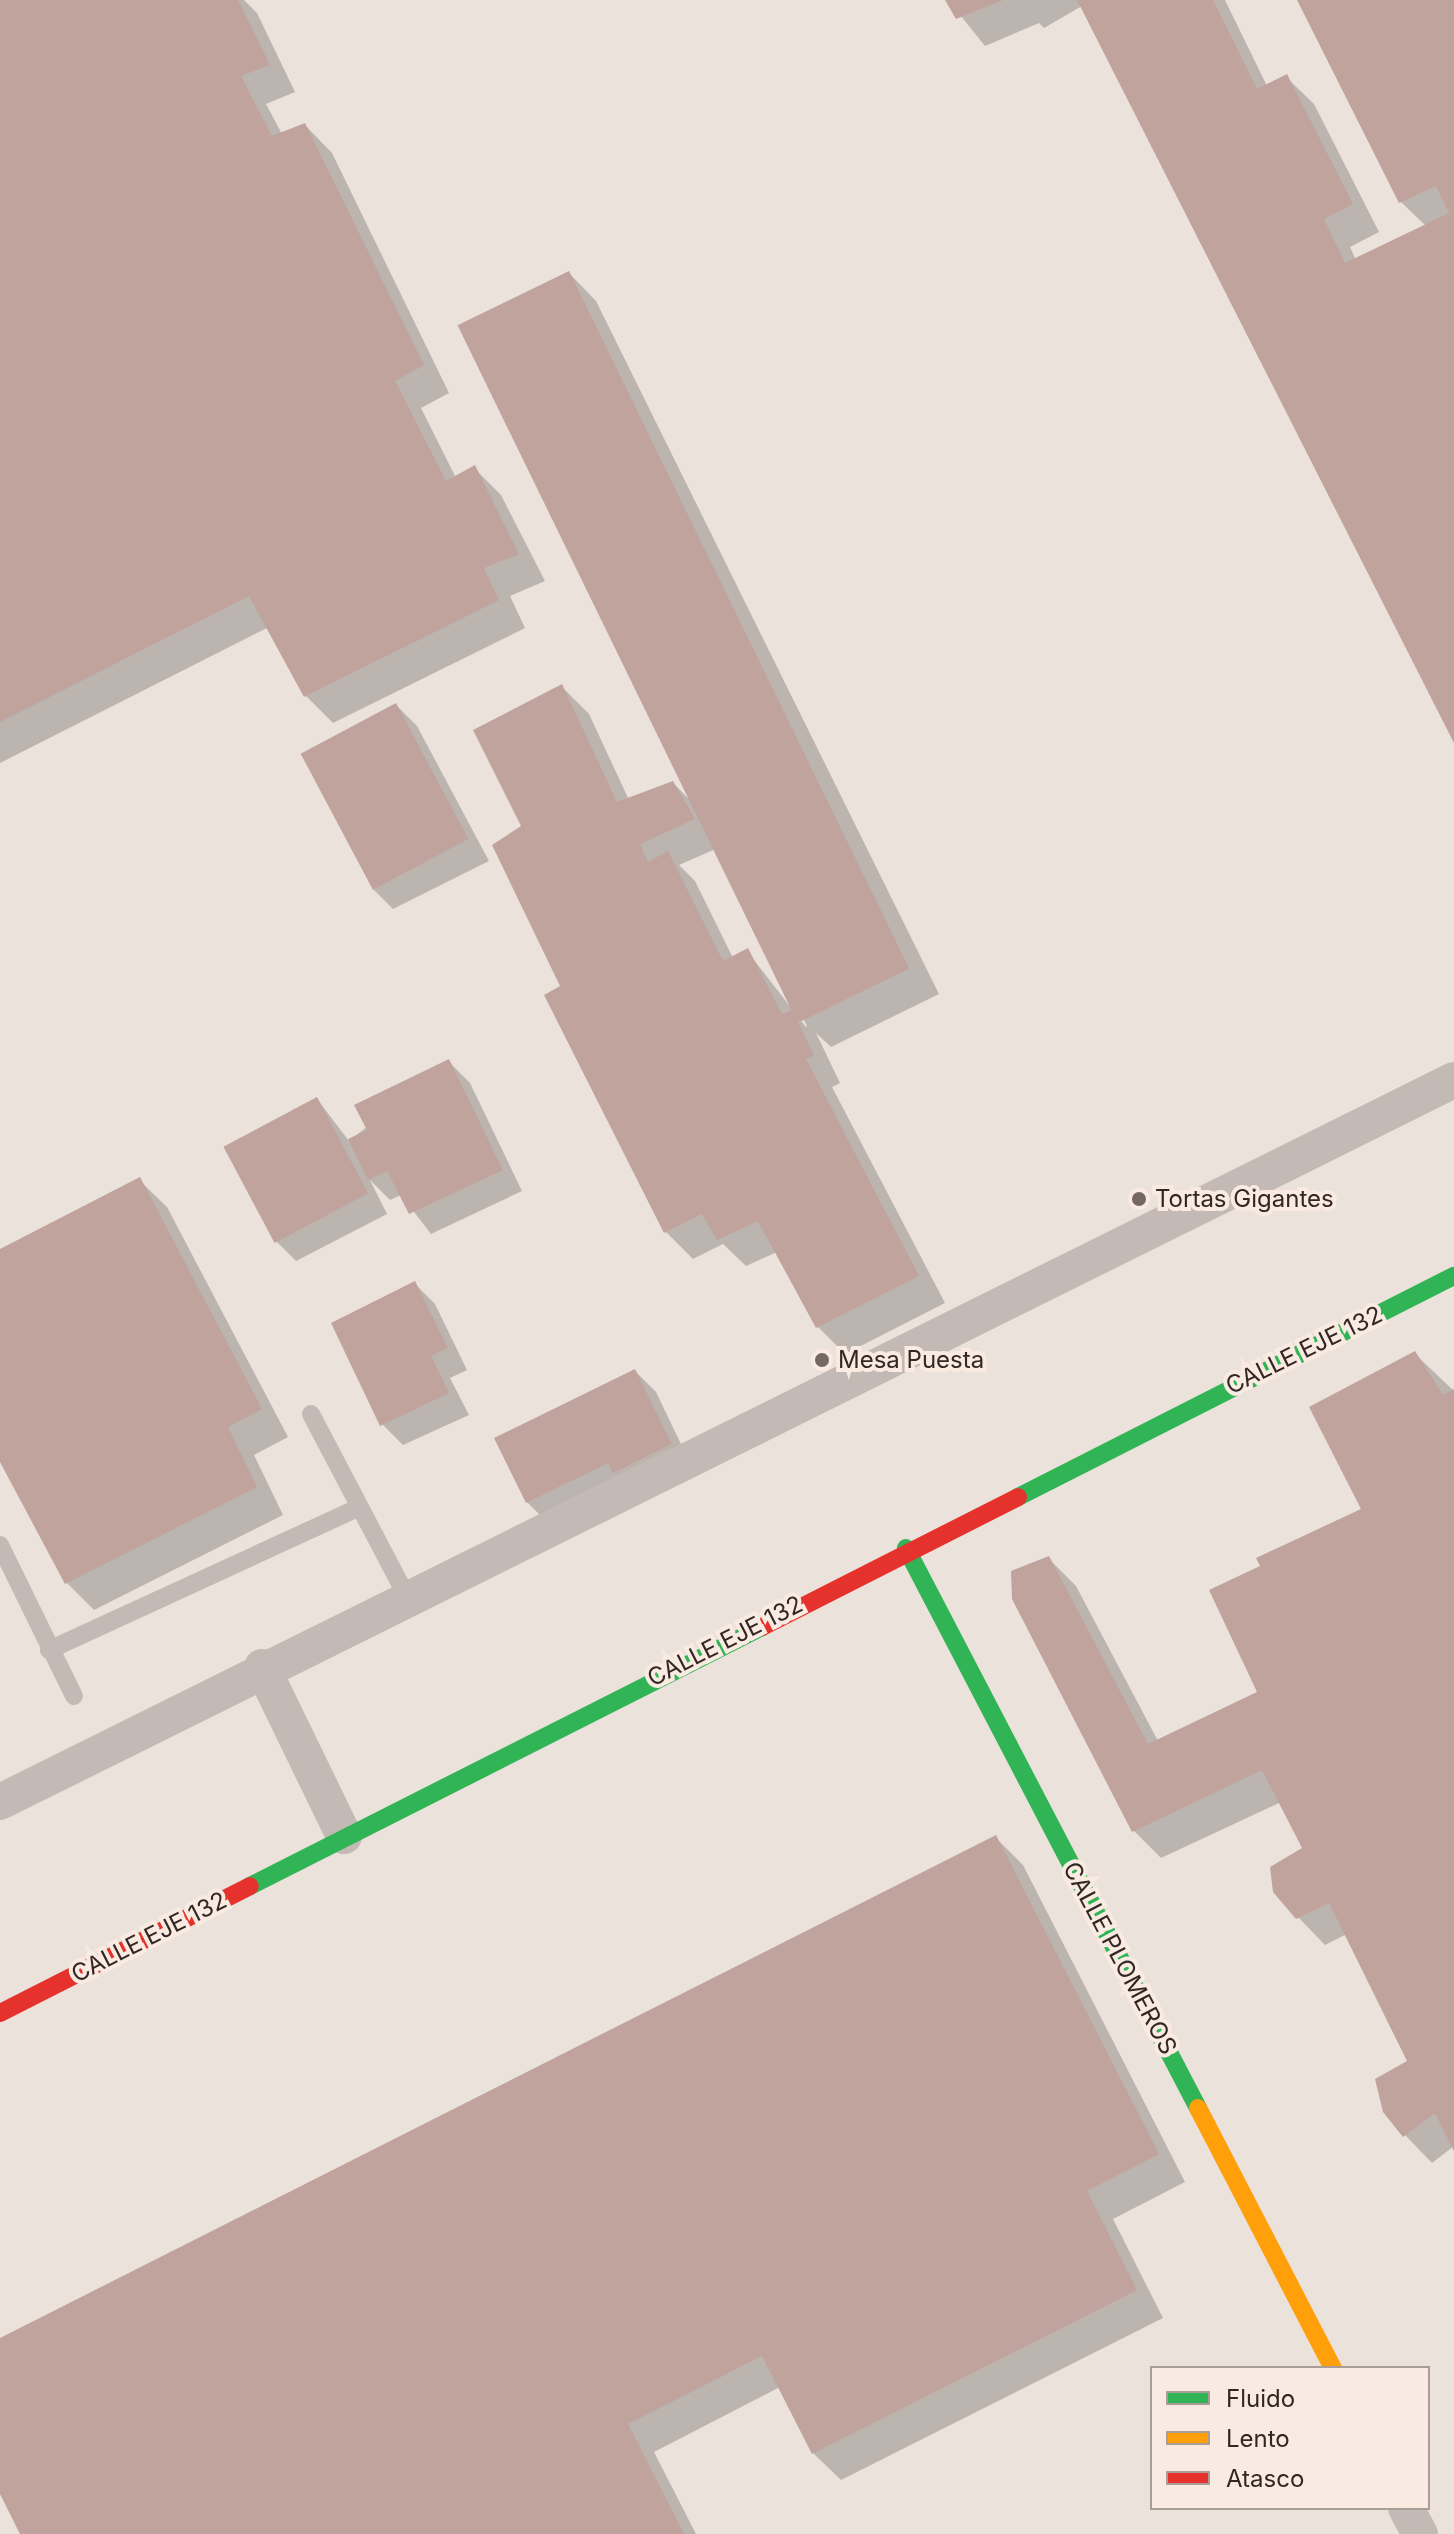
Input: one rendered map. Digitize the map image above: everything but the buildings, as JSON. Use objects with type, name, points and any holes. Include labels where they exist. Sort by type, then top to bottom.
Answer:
[{"type":"street","points":[[0,1802],[406,1595],[1454,1080]]},
{"type":"street","name":"CALLE EJE 132","points":[[0,2013],[906,1548],[1454,1276]]},
{"type":"street","name":"CALLE PLOMEROS","points":[[906,1548],[1332,2366]]},
{"type":"street","points":[[262,1667],[344,1836]]},
{"type":"street","points":[[1407,2510],[1420,2534]]},
{"type":"lane","points":[[311,1414],[406,1595]]},
{"type":"lane","points":[[49,1650],[360,1507]]},
{"type":"lane","points":[[0,1545],[74,1696]]},
{"type":"traffic: fast","points":[[1018,1497],[1454,1276]]},
{"type":"traffic: fast","points":[[906,1548],[1198,2108]]},
{"type":"traffic: fast","points":[[250,1886],[762,1627]]},
{"type":"traffic: slow","points":[[1198,2108],[1332,2366]]},
{"type":"traffic: jam","points":[[762,1627],[1018,1497]]},
{"type":"traffic: jam","points":[[0,2013],[250,1886]]},
{"type":"place","name":"Tortas Gigantes","points":[[1139,1199]]},
{"type":"place","name":"Mesa Puesta","points":[[822,1360]]}]
